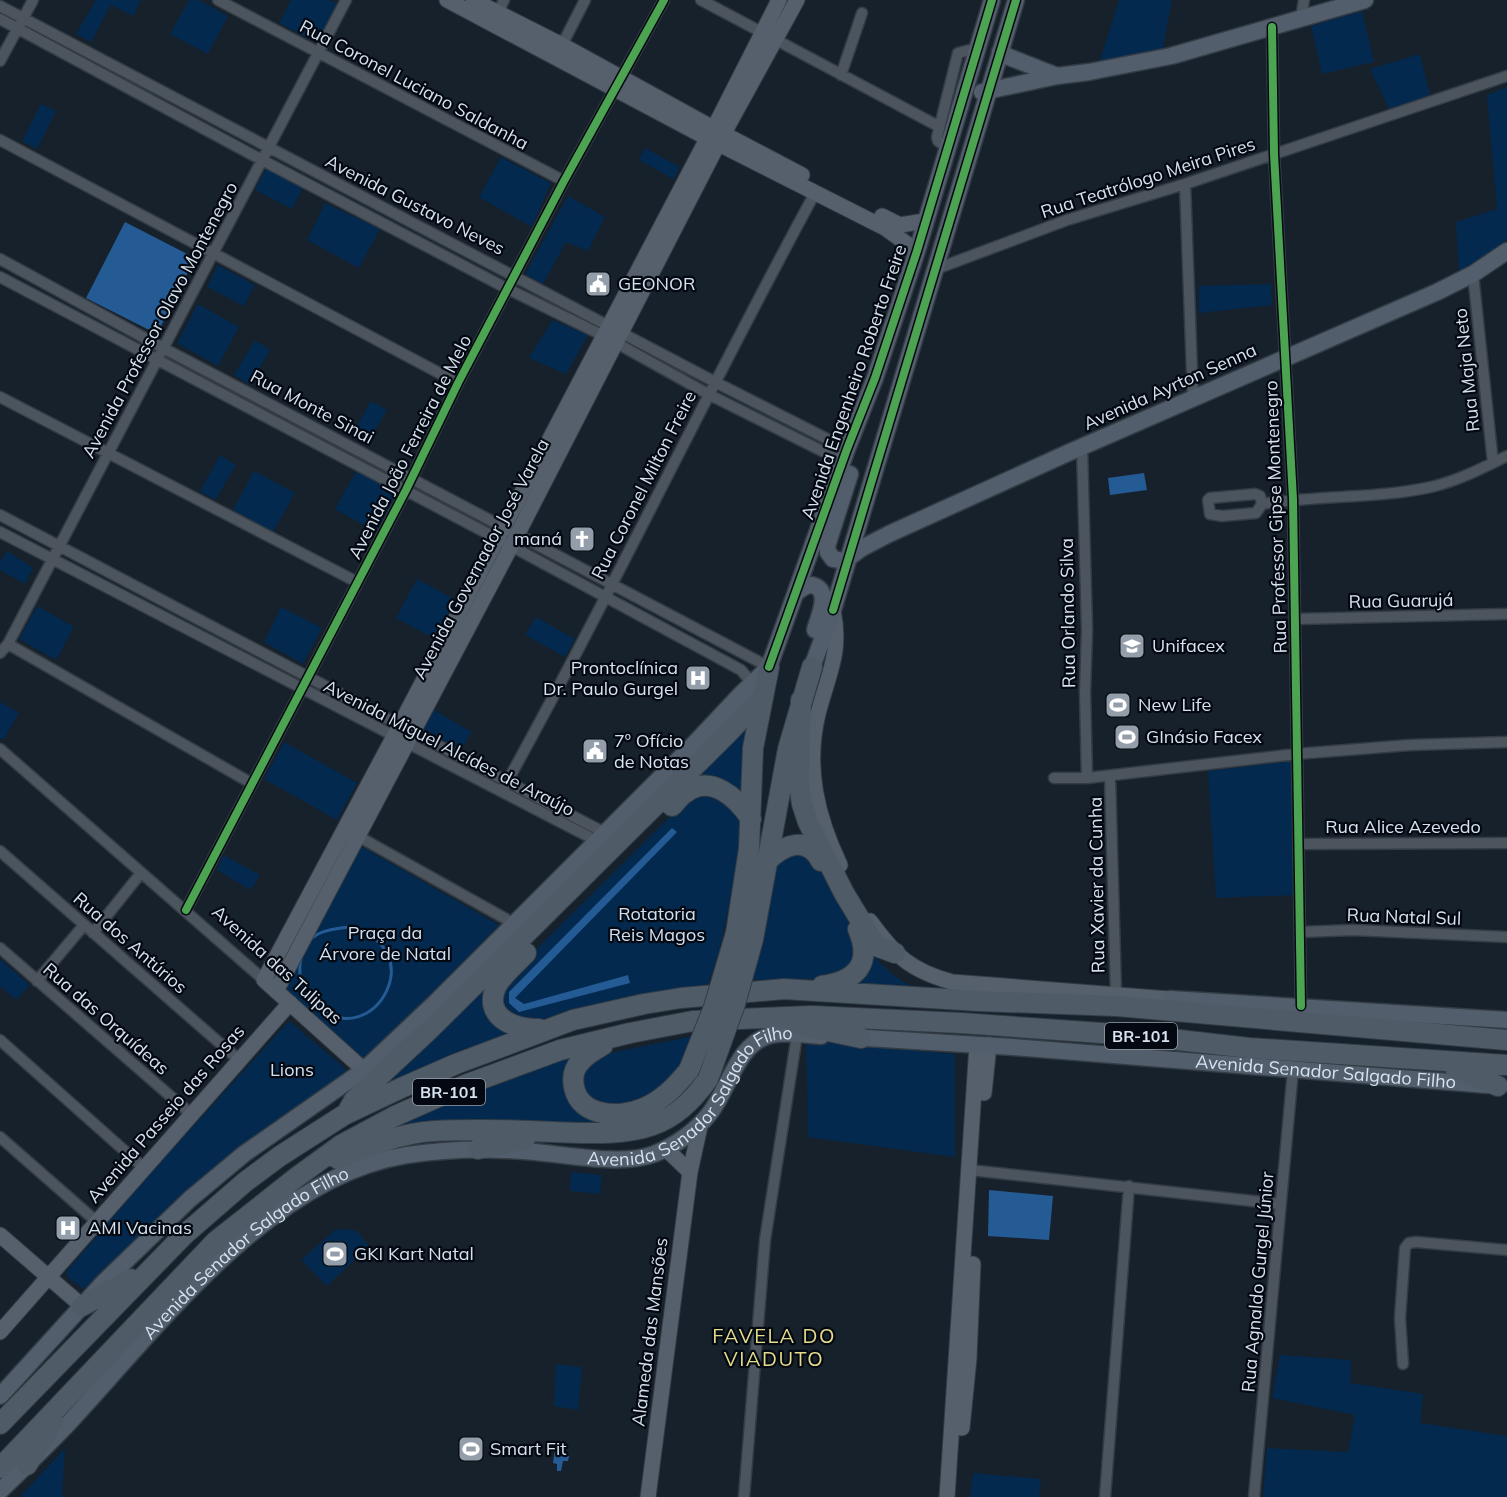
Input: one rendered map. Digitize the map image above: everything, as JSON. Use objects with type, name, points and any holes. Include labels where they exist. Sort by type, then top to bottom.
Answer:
[{"type":"highway","points":[[344,1115],[354,1100],[454,1006],[729,732],[752,683],[769,667]]},
{"type":"highway","points":[[615,1037],[586,1056],[573,1075],[578,1098],[596,1112],[617,1114],[643,1108],[659,1100],[674,1088],[689,1070],[744,936],[767,861],[788,749],[812,667]]},
{"type":"highway","points":[[297,1177],[377,1143],[412,1134],[452,1131],[621,1132],[655,1124],[689,1103],[708,1079],[735,1004],[744,936],[751,819],[752,683]]},
{"type":"highway","points":[[802,698],[799,783],[808,822],[844,893],[876,946],[892,949]]},
{"type":"highway","points":[[548,1029],[520,1029],[506,1023],[499,1016],[494,1006],[494,995],[496,987],[509,970],[685,792],[696,787],[707,786],[720,789],[741,804],[751,819]]},
{"type":"highway","points":[[767,861],[776,853],[794,845],[811,848],[817,853],[857,926],[865,949],[859,970],[850,977],[832,985],[784,990]]},
{"type":"highway","name":"BR-101","points":[[0,1424],[147,1271],[202,1218],[245,1182],[311,1135],[344,1115],[456,1064],[573,1020],[644,1004],[723,994],[784,990],[979,1001],[1116,1000],[1507,1040]]},
{"type":"highway","points":[[1116,1000],[1170,999]]},
{"type":"highway","name":"Avenida Senador Salgado Filho","points":[[0,1468],[216,1241],[297,1177],[365,1131],[428,1101],[560,1050],[693,1022],[812,1016],[950,1022],[1144,1036],[1260,1048],[1507,1065]]},
{"type":"highway","points":[[776,1018],[861,1038]]},
{"type":"highway","points":[[1433,1060],[1502,1087]]},
{"type":"highway","points":[[478,1149],[560,1132]]},
{"type":"highway","points":[[81,1306],[147,1271]]},
{"type":"highway","points":[[27,1465],[46,1436],[64,1399]]},
{"type":"main road","points":[[447,0],[618,84],[716,136],[815,193],[885,228],[917,251]]},
{"type":"main road","points":[[473,0],[501,6],[618,84]]},
{"type":"main road","name":"Avenida Governador José Varela","points":[[264,980],[351,832],[508,537],[716,136],[761,32],[779,0]]},
{"type":"main road","name":"Avenida Governador José Varela","points":[[716,136],[797,0]]},
{"type":"main road","name":"Avenida Engenheiro Roberto Freire","points":[[769,667],[844,455],[875,378],[917,251],[992,0]]},
{"type":"main road","points":[[812,667],[833,610],[1016,0]]},
{"type":"main road","points":[[962,99],[989,89],[1171,56],[1365,0]]},
{"type":"main road","points":[[1000,52],[1057,76]]},
{"type":"main road","points":[[716,136],[896,223],[909,225],[925,221]]},
{"type":"main road","name":"Avenida Ayrton Senna","points":[[847,558],[889,534],[1286,357],[1424,304],[1507,251]]},
{"type":"main road","points":[[847,558],[844,561],[833,559],[827,546],[871,406],[875,378]]},
{"type":"main road","points":[[797,592],[804,586],[811,585],[819,589],[824,599],[805,662],[802,698]]},
{"type":"main road","points":[[833,610],[837,638],[836,650],[816,724],[812,765],[814,788],[820,815],[832,849],[865,914],[902,960],[919,971],[952,982],[1116,1000]]},
{"type":"main road","points":[[0,1396],[81,1306],[189,1200],[244,1154],[364,1070],[437,1001],[752,683]]},
{"type":"main road","name":"Avenida Governador José Varela","points":[[276,990],[351,832]]},
{"type":"main road","name":"Avenida das Tulipas","points":[[264,980],[364,1070]]},
{"type":"main road","points":[[1170,999],[1507,1020]]},
{"type":"main road","name":"Avenida Passeio das Rosas","points":[[0,1332],[290,1003]]},
{"type":"main road","name":"Avenida Senador Salgado Filho","points":[[0,1491],[65,1428],[192,1290],[248,1236],[287,1206],[327,1183],[371,1163],[428,1152],[478,1149],[626,1160],[649,1156],[666,1149],[711,1112],[739,1061],[750,1048],[770,1035],[983,1045],[1502,1087]]},
{"type":"main road","points":[[947,1497],[975,1171],[983,1045]]},
{"type":"main road","name":"Alameda das Mansões","points":[[648,1497],[690,1172],[701,1122]]},
{"type":"main road","points":[[666,1149],[690,1172]]},
{"type":"main road","points":[[956,1497],[969,1358],[975,1171]]},
{"type":"main road","points":[[0,1235],[81,1306]]},
{"type":"street","points":[[0,61],[33,0]]},
{"type":"street","name":"Rua Coronel Luciano Saldanha","points":[[218,0],[564,182]]},
{"type":"street","name":"Avenida Professor Olavo Montenegro","points":[[2,650],[164,348],[346,0]]},
{"type":"street","points":[[562,45],[585,0]]},
{"type":"street","name":"Avenida João Ferreira de Melo","points":[[186,910],[300,688],[406,490],[458,383],[564,182],[664,0]]},
{"type":"street","points":[[701,0],[938,126]]},
{"type":"street","points":[[1301,18],[1304,0]]},
{"type":"street","name":"Avenida Gustavo Neves","points":[[0,6],[20,23],[262,160],[508,289],[613,334],[715,382],[781,416],[844,455]]},
{"type":"street","points":[[841,75],[862,13]]},
{"type":"street","name":"Avenida Gustavo Neves","points":[[0,19],[20,23],[269,147],[515,275],[708,394],[775,429],[844,455]]},
{"type":"street","name":"Rua Professor Gipse Montenegro","points":[[1272,27],[1274,154],[1293,499],[1301,1006]]},
{"type":"street","points":[[947,147],[938,141],[938,126],[958,53],[977,48]]},
{"type":"street","name":"Rua Teatrólogo Meira Pires","points":[[936,268],[1067,220],[1185,184],[1507,76]]},
{"type":"street","points":[[918,116],[944,107]]},
{"type":"street","points":[[0,140],[458,383]]},
{"type":"street","points":[[1185,184],[1193,399]]},
{"type":"street","name":"Rua Coronel Milton Freire","points":[[504,787],[815,193]]},
{"type":"street","name":"Rua Monte Sinai","points":[[0,259],[412,478],[752,683]]},
{"type":"street","name":"Rua Maja Neto","points":[[1473,274],[1493,463]]},
{"type":"street","name":"Rua Monte Sinai","points":[[0,277],[406,490],[612,584],[769,667]]},
{"type":"street","points":[[0,397],[357,582]]},
{"type":"street","points":[[775,429],[781,416]]},
{"type":"street","name":"Rua Orlando Silva","points":[[1082,447],[1087,630],[1085,692],[1087,778]]},
{"type":"street","points":[[1262,504],[1260,496],[1255,494],[1208,500],[1210,514],[1222,516],[1256,513],[1262,504],[1293,499],[1415,490],[1451,481],[1507,456]]},
{"type":"street","name":"Avenida Miguel Alcídes de Araújo","points":[[0,515],[306,677],[403,735]]},
{"type":"street","name":"Avenida Miguel Alcídes de Araújo","points":[[0,532],[300,688],[403,735],[601,837]]},
{"type":"street","points":[[634,611],[641,609],[642,601]]},
{"type":"street","name":"Rua Guarujá","points":[[1296,619],[1507,614]]},
{"type":"street","points":[[2,650],[251,783]]},
{"type":"street","points":[[748,656],[752,683]]},
{"type":"street","points":[[1054,778],[1110,776],[1296,754],[1410,745],[1507,742]]},
{"type":"street","name":"Avenida das Tulipas","points":[[0,749],[264,980]]},
{"type":"street","name":"Rua Xavier da Cunha","points":[[1110,776],[1116,1000]]},
{"type":"street","points":[[351,832],[513,923]]},
{"type":"street","name":"Rua Alice Azevedo","points":[[1299,844],[1507,843]]},
{"type":"street","name":"Rua dos Antúrios","points":[[0,850],[239,1060]]},
{"type":"street","points":[[93,933],[141,873]]},
{"type":"street","points":[[37,981],[84,925]]},
{"type":"street","name":"Rua Natal Sul","points":[[1300,932],[1353,930],[1507,937]]},
{"type":"street","name":"Rua das Orquídeas","points":[[0,948],[191,1114]]},
{"type":"street","points":[[744,1497],[765,1240],[797,1035]]},
{"type":"street","points":[[0,1040],[144,1168]]},
{"type":"street","name":"Rua Agnaldo Gurgel Júnior","points":[[1254,1497],[1293,1070]]},
{"type":"street","points":[[0,1137],[97,1222]]},
{"type":"street","points":[[975,1171],[1280,1204]]},
{"type":"street","points":[[1105,1497],[1129,1186]]},
{"type":"street","points":[[1403,1364],[1400,1318],[1405,1248],[1409,1243],[1507,1250]]},
{"type":"green space","points":[[96,0],[141,0],[133,16],[111,5],[91,42],[76,34]]},
{"type":"green space","points":[[189,0],[199,0],[228,16],[208,54],[170,34]]},
{"type":"green space","points":[[291,0],[329,0],[337,4],[317,43],[279,23]]},
{"type":"green space","points":[[1119,0],[1172,0],[1163,48],[1098,67]]},
{"type":"green space","points":[[1362,11],[1374,62],[1322,74],[1311,26]]},
{"type":"green space","points":[[1420,54],[1430,96],[1389,109],[1370,69]]},
{"type":"green space","points":[[1507,87],[1507,240],[1459,273],[1456,222],[1497,209],[1487,95]]},
{"type":"green space","points":[[41,104],[56,111],[37,149],[22,141]]},
{"type":"green space","points":[[645,148],[680,167],[673,179],[639,160]]},
{"type":"green space","points":[[501,157],[551,183],[532,227],[479,197]]},
{"type":"green space","points":[[266,168],[303,187],[292,209],[255,190]]},
{"type":"green space","points":[[568,196],[605,217],[588,251],[566,242],[543,284],[525,274]]},
{"type":"green space","points":[[325,203],[380,229],[359,268],[307,240]]},
{"type":"green space","points":[[218,265],[255,285],[244,306],[207,287]]},
{"type":"green space","points":[[1271,284],[1272,305],[1199,313],[1199,286]]},
{"type":"green space","points":[[198,304],[239,327],[218,366],[177,343]]},
{"type":"green space","points":[[553,320],[588,335],[566,374],[529,358]]},
{"type":"green space","points":[[255,340],[270,350],[250,385],[234,375]]},
{"type":"green space","points":[[371,401],[387,410],[366,445],[351,436]]},
{"type":"green space","points":[[220,455],[236,465],[215,500],[200,491]]},
{"type":"green space","points":[[254,471],[295,493],[273,532],[233,510]]},
{"type":"green space","points":[[356,471],[397,493],[376,532],[335,509]]},
{"type":"green space","points":[[7,551],[33,568],[25,584],[0,570],[0,563]]},
{"type":"green space","points":[[417,579],[458,601],[437,640],[396,618]]},
{"type":"green space","points":[[37,606],[74,627],[56,660],[19,639]]},
{"type":"green space","points":[[281,607],[322,628],[303,664],[264,642]]},
{"type":"green space","points":[[536,617],[575,639],[565,657],[525,635]]},
{"type":"green space","points":[[0,702],[19,713],[3,740],[0,737]]},
{"type":"green space","points":[[432,709],[472,732],[461,750],[422,728]]},
{"type":"green space","points":[[750,715],[746,803],[687,786]]},
{"type":"green space","points":[[284,742],[357,783],[337,820],[264,779]]},
{"type":"green space","points":[[1291,761],[1294,895],[1216,898],[1208,771]]},
{"type":"green space","name":"Rotatoria Reis Magos","points":[[708,793],[724,801],[734,811],[740,824],[742,842],[720,948],[708,985],[670,990],[534,1021],[505,1017],[498,987],[691,796]]},
{"type":"green space","name":"Praça da Árvore de Natal","points":[[359,845],[499,925],[366,1063],[281,987]]},
{"type":"green space","points":[[806,853],[815,860],[860,940],[860,959],[837,979],[750,980],[772,867],[782,857]]},
{"type":"green space","points":[[223,855],[260,875],[251,890],[217,870]]},
{"type":"green space","points":[[869,950],[895,976],[928,992],[843,987]]},
{"type":"green space","points":[[0,959],[30,985],[16,1000],[0,986]]},
{"type":"green space","points":[[491,984],[517,1034],[375,1096]]},
{"type":"green space","name":"Lions","points":[[289,1021],[345,1068],[347,1073],[172,1205],[84,1289],[67,1277],[67,1271],[148,1176]]},
{"type":"green space","points":[[693,1036],[686,1061],[659,1093],[623,1107],[588,1102],[579,1074],[605,1054]]},
{"type":"green space","points":[[806,1041],[955,1054],[955,1157],[808,1137]]},
{"type":"green space","points":[[703,1051],[709,1053],[695,1080],[680,1100],[659,1114],[630,1125],[363,1143],[436,1105],[577,1053],[566,1077],[565,1088],[578,1111],[635,1118]]},
{"type":"green space","points":[[571,1172],[602,1175],[600,1194],[570,1191]]},
{"type":"green space","name":"GKI Kart Natal","points":[[335,1230],[357,1231],[369,1246],[327,1286],[301,1260]]},
{"type":"green space","points":[[1280,1355],[1351,1360],[1350,1383],[1423,1394],[1420,1423],[1507,1436],[1507,1497],[1263,1497],[1267,1448],[1348,1452],[1355,1415],[1272,1398]]},
{"type":"green space","points":[[556,1364],[582,1367],[578,1410],[554,1406]]},
{"type":"green space","points":[[65,1448],[62,1497],[20,1497]]},
{"type":"green space","points":[[973,1473],[1041,1479],[1039,1497],[970,1497]]},
{"type":"shaded area","points":[[125,222],[195,258],[157,334],[86,298]]},
{"type":"shaded area","points":[[1144,473],[1147,490],[1110,495],[1108,478]]},
{"type":"shaded area","points":[[672,828],[677,832],[515,998],[524,1004],[628,975],[630,983],[519,1012],[509,1003],[509,992]]},
{"type":"shaded area","points":[[989,1190],[1053,1196],[1049,1240],[988,1236]]},
{"type":"shaded area","points":[[561,1443],[565,1444],[563,1455],[569,1456],[568,1461],[563,1461],[561,1471],[557,1471],[557,1464],[553,1463],[555,1449],[559,1450]]},
{"type":"waterway","points":[[349,927],[374,939],[388,955],[391,974],[386,992],[375,1007],[358,1017],[339,1018],[319,1008],[307,998],[301,980],[300,962],[311,939],[329,930],[349,927]]},
{"type":"cycle path","points":[[186,910],[406,490],[458,383],[564,181],[664,0]]},
{"type":"cycle path","points":[[769,667],[847,449],[875,378],[917,251],[992,0]]},
{"type":"cycle path","points":[[833,610],[1016,0]]},
{"type":"cycle path","points":[[1272,27],[1274,154],[1293,499],[1301,1006]]},
{"type":"place","name":"GEONOR","points":[[598,284]]},
{"type":"place","name":"maná","points":[[582,539]]},
{"type":"place","name":"Unifacex","points":[[1132,646]]},
{"type":"place","name":"Prontoclínica Dr. Paulo Gurgel","points":[[698,678]]},
{"type":"place","name":"New Life","points":[[1118,705]]},
{"type":"place","name":"GInásio Facex","points":[[1127,737]]},
{"type":"place","name":"7º Ofício de Notas","points":[[595,751]]},
{"type":"place","name":"AMI Vacinas","points":[[68,1228]]},
{"type":"place","name":"GKI Kart Natal","points":[[335,1254]]},
{"type":"place","name":"Smart Fit","points":[[471,1449]]},
{"type":"district","name":"FAVELA DO VIADUTO","points":[[774,1348]]}]
